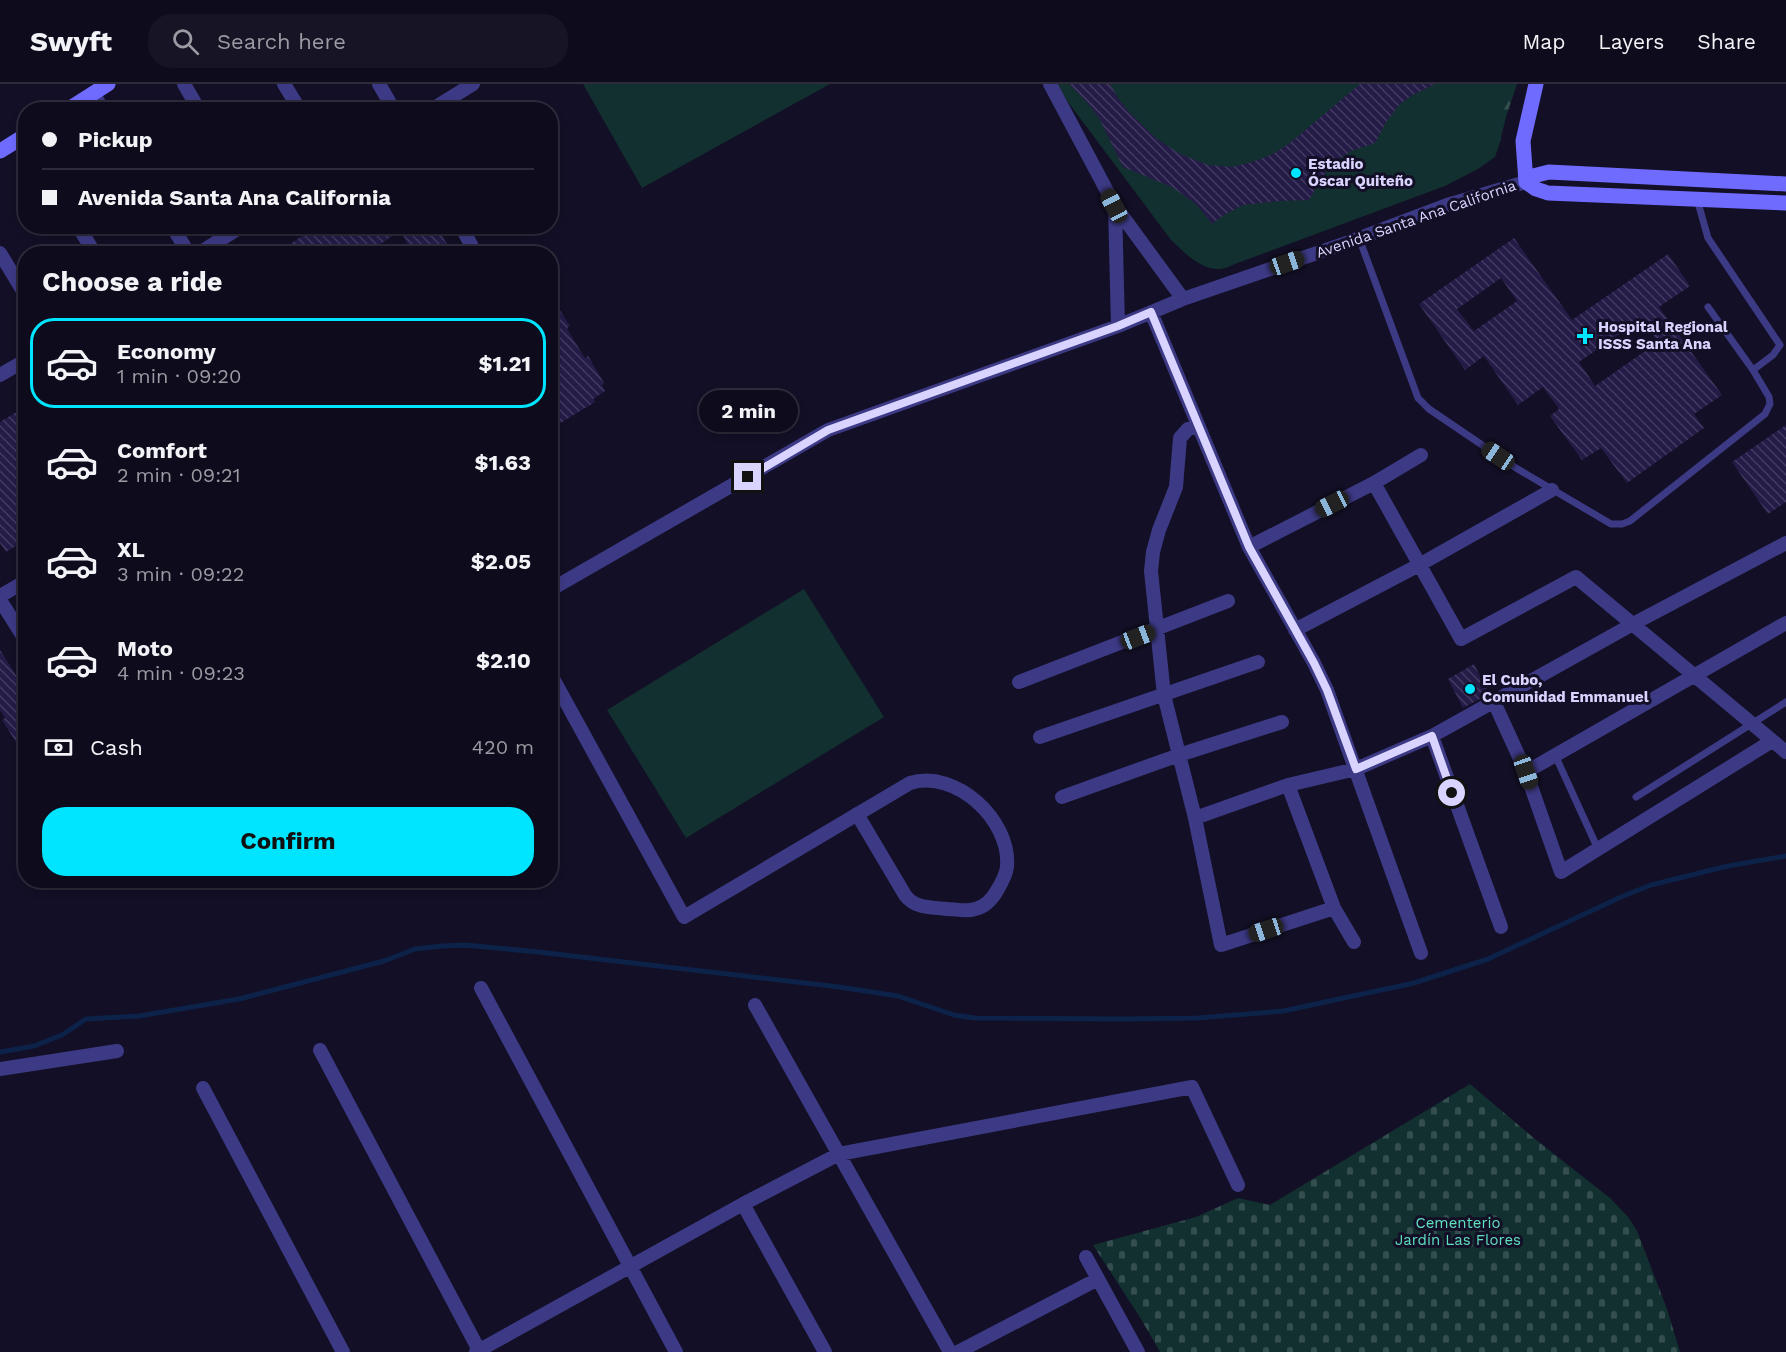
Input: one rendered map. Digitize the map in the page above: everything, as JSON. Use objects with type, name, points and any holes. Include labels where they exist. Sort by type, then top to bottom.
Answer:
[{"type":"street","points":[[79,102],[108,84]]},
{"type":"street","points":[[184,84],[194,102]]},
{"type":"street","points":[[284,84],[295,102]]},
{"type":"street","points":[[379,84],[389,102]]},
{"type":"street","points":[[444,102],[472,84]]},
{"type":"street","points":[[1050,84],[1114,206],[1183,299]]},
{"type":"street","points":[[1526,182],[1523,141],[1536,84]]},
{"type":"street","points":[[93,93],[98,102]]},
{"type":"street","points":[[0,151],[18,142]]},
{"type":"street","name":"Avenida Santa Ana California","points":[[558,585],[828,430],[1118,326],[1183,299],[1447,206],[1526,182],[1533,176],[1549,172],[1786,184]]},
{"type":"street","name":"Avenida Santa Ana California","points":[[1526,182],[1548,193],[1786,203]]},
{"type":"street","points":[[1114,206],[1118,326]]},
{"type":"street","points":[[211,246],[229,234]]},
{"type":"street","points":[[0,253],[18,283]]},
{"type":"street","points":[[1151,312],[1249,547],[1327,690],[1421,953]]},
{"type":"street","points":[[0,375],[18,365]]},
{"type":"street","points":[[1198,424],[1188,429],[1180,438],[1176,487],[1164,514],[1153,552],[1151,571],[1164,695],[1195,818],[1221,945],[1334,908]]},
{"type":"street","points":[[1249,547],[1374,483],[1421,455]]},
{"type":"street","points":[[1374,483],[1461,639],[1576,577],[1786,752]]},
{"type":"street","points":[[1295,630],[1419,565],[1552,490]]},
{"type":"street","points":[[1195,818],[1288,784],[1356,769],[1432,736],[1786,543]]},
{"type":"street","points":[[18,586],[0,598],[18,628]]},
{"type":"street","points":[[1019,682],[1227,601]]},
{"type":"street","points":[[1526,772],[1786,623]]},
{"type":"street","points":[[1040,737],[1258,662]]},
{"type":"street","points":[[558,688],[684,917],[857,814],[918,780],[936,781],[962,791],[987,813],[998,828],[1003,837],[1007,867],[994,897],[977,909],[958,910],[917,905],[910,901],[857,814]]},
{"type":"street","points":[[1494,702],[1526,772],[1561,872],[1772,741]]},
{"type":"street","points":[[1062,796],[1282,722]]},
{"type":"street","points":[[1432,736],[1501,927]]},
{"type":"street","points":[[1288,784],[1334,908],[1354,942]]},
{"type":"street","points":[[481,988],[676,1352]]},
{"type":"street","points":[[755,1005],[950,1352]]},
{"type":"street","points":[[320,1050],[479,1351],[742,1204],[839,1154],[1192,1087],[1238,1185]]},
{"type":"street","points":[[0,1069],[117,1051]]},
{"type":"street","points":[[203,1088],[343,1352]]},
{"type":"street","points":[[742,1204],[825,1352]]},
{"type":"street","points":[[1086,1257],[1137,1352]]},
{"type":"street","points":[[958,1352],[1098,1279]]},
{"type":"lane","points":[[1697,200],[1708,238],[1780,345],[1773,355],[1753,370]]},
{"type":"lane","points":[[1359,238],[1418,398],[1429,409],[1516,468],[1611,524],[1630,522],[1765,414],[1770,404],[1753,370],[1708,307]]},
{"type":"lane","points":[[1636,797],[1786,702]]},
{"type":"lane","points":[[1555,755],[1598,849]]},
{"type":"green space","points":[[583,84],[830,84],[642,188]]},
{"type":"green space","name":"Estadio Óscar Quiteño","points":[[1057,84],[1501,84],[1501,140],[1495,157],[1478,169],[1445,186],[1228,267],[1214,269],[1193,260],[1171,240]]},
{"type":"green space","points":[[1501,84],[1517,84],[1501,137]]},
{"type":"green space","points":[[804,589],[884,717],[686,838],[607,710]]},
{"type":"green space","name":"Cementerio Jardín Las Flores","points":[[1470,1084],[1610,1198],[1628,1217],[1637,1231],[1667,1309],[1680,1352],[1160,1352],[1093,1245],[1196,1217],[1238,1198],[1270,1205]]},
{"type":"building","points":[[1069,84],[1110,84],[1129,112],[1157,139],[1180,154],[1208,165],[1232,167],[1273,154],[1291,142],[1360,84],[1435,84],[1400,104],[1386,122],[1375,143],[1351,151],[1333,163],[1309,200],[1243,205],[1212,224],[1197,205],[1172,187],[1123,167],[1099,118]]},
{"type":"building","points":[[305,234],[396,234],[380,246],[287,246]]},
{"type":"building","points":[[402,234],[441,234],[447,244],[444,246],[409,246]]},
{"type":"building","points":[[1514,238],[1572,320],[1668,254],[1690,286],[1659,307],[1722,395],[1694,414],[1704,428],[1627,483],[1601,448],[1582,460],[1550,416],[1559,409],[1543,387],[1518,405],[1484,356],[1465,370],[1419,304]],"holes":[[[1501,278],[1517,301],[1474,331],[1457,309]],[[1641,319],[1658,342],[1595,386],[1579,362]]]},
{"type":"building","points":[[558,307],[570,326],[567,328],[570,334],[585,358],[588,356],[604,383],[602,385],[605,391],[593,399],[595,402],[559,424]]},
{"type":"building","points":[[18,411],[18,545],[6,552],[0,543],[0,422]]},
{"type":"building","points":[[1786,425],[1786,502],[1768,514],[1732,462]]},
{"type":"building","points":[[0,650],[18,678],[18,745],[2,720],[5,718],[0,710]]},
{"type":"building","name":"El Cubo, Comunidad Emmanuel","points":[[1474,664],[1489,694],[1463,708],[1448,679]]},
{"type":"waterway","points":[[0,1052],[34,1046],[62,1035],[86,1019],[139,1016],[239,999],[384,961],[415,949],[465,945],[839,987],[898,996],[954,1015],[975,1018],[1198,1018],[1283,1011],[1414,983],[1488,959],[1651,885],[1728,866],[1786,856]]},
{"type":"place","name":"Estadio Óscar Quiteño","points":[[1296,173]]},
{"type":"place","name":"Hospital Regional ISSS Santa Ana","points":[[1585,336]]},
{"type":"place","name":"El Cubo, Comunidad Emmanuel","points":[[1470,689]]},
{"type":"route","points":[[748,477],[828,430],[1118,326],[1151,312],[1249,547],[1314,663],[1327,690],[1356,769],[1432,736],[1452,793]]}]
